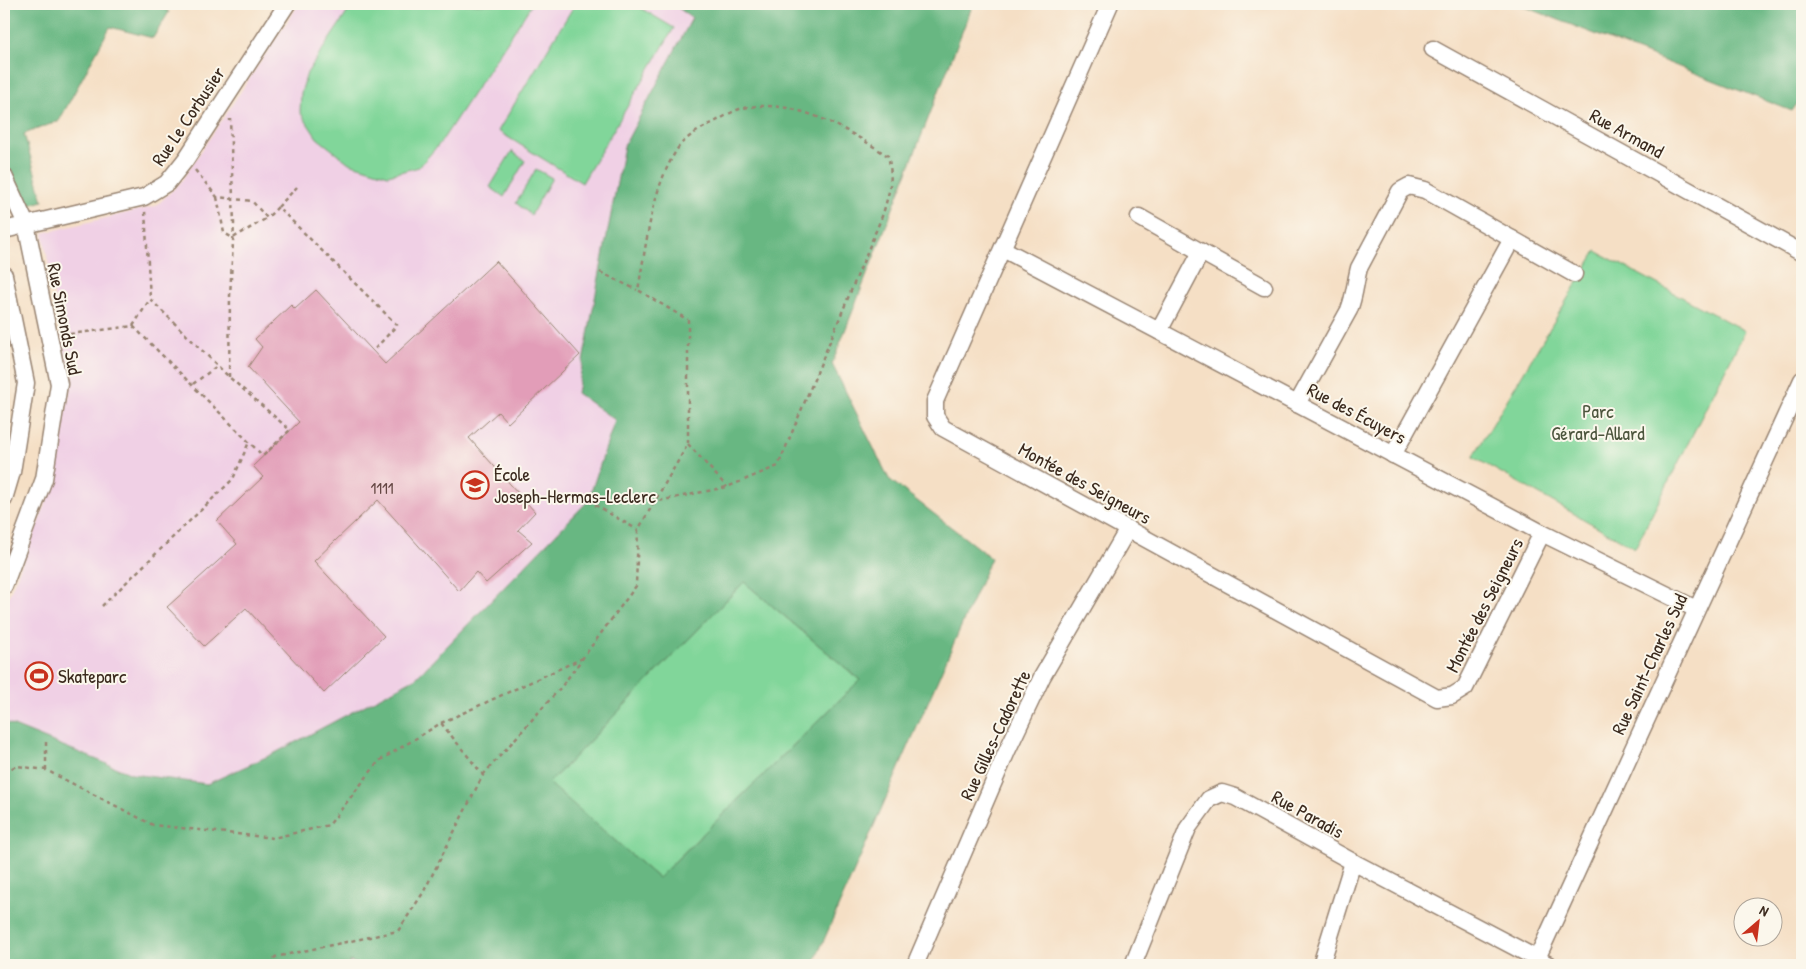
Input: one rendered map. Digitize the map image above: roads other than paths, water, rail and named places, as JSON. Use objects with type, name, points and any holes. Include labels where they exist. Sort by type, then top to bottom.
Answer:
[{"type":"street","name":"Rue Le Corbusier","points":[[4,230],[144,197],[167,183],[186,159],[287,4]]},
{"type":"street","name":"Montée des Seigneurs","points":[[1110,4],[935,401],[935,416],[942,428],[1437,698],[1452,696],[1465,688],[1542,533]]},
{"type":"street","name":"Rue Armand","points":[[1433,49],[1802,252]]},
{"type":"street","name":"Rue Simonds Sud","points":[[4,176],[26,224],[59,384],[44,479],[4,586]]},
{"type":"street","points":[[1297,404],[1349,310],[1356,293],[1355,282],[1359,268],[1400,191],[1408,186],[1425,190],[1574,274]]},
{"type":"street","points":[[1139,217],[1264,287]]},
{"type":"street","points":[[1393,455],[1512,239]]},
{"type":"street","name":"Rue des Écuyers","points":[[1003,249],[1542,533],[1696,609]]},
{"type":"street","points":[[1159,331],[1201,252]]},
{"type":"street","points":[[4,275],[26,384],[12,472],[4,499]]},
{"type":"street","name":"Rue Saint-Charles Sud","points":[[1540,963],[1696,609],[1802,380]]},
{"type":"street","name":"Rue Gilles-Cadorette","points":[[915,965],[1042,677],[1128,529]]},
{"type":"street","name":"Rue Paradis","points":[[1133,965],[1188,828],[1209,799],[1222,793],[1235,797],[1540,963]]},
{"type":"street","points":[[1321,965],[1353,862]]},
{"type":"place","name":"École Joseph-Hermas-Leclerc","points":[[475,485]]},
{"type":"place","name":"Skateparc","points":[[39,676]]},
{"type":"park label","name":"Parc Gérard-Allard","points":[[1598,422]]}]
